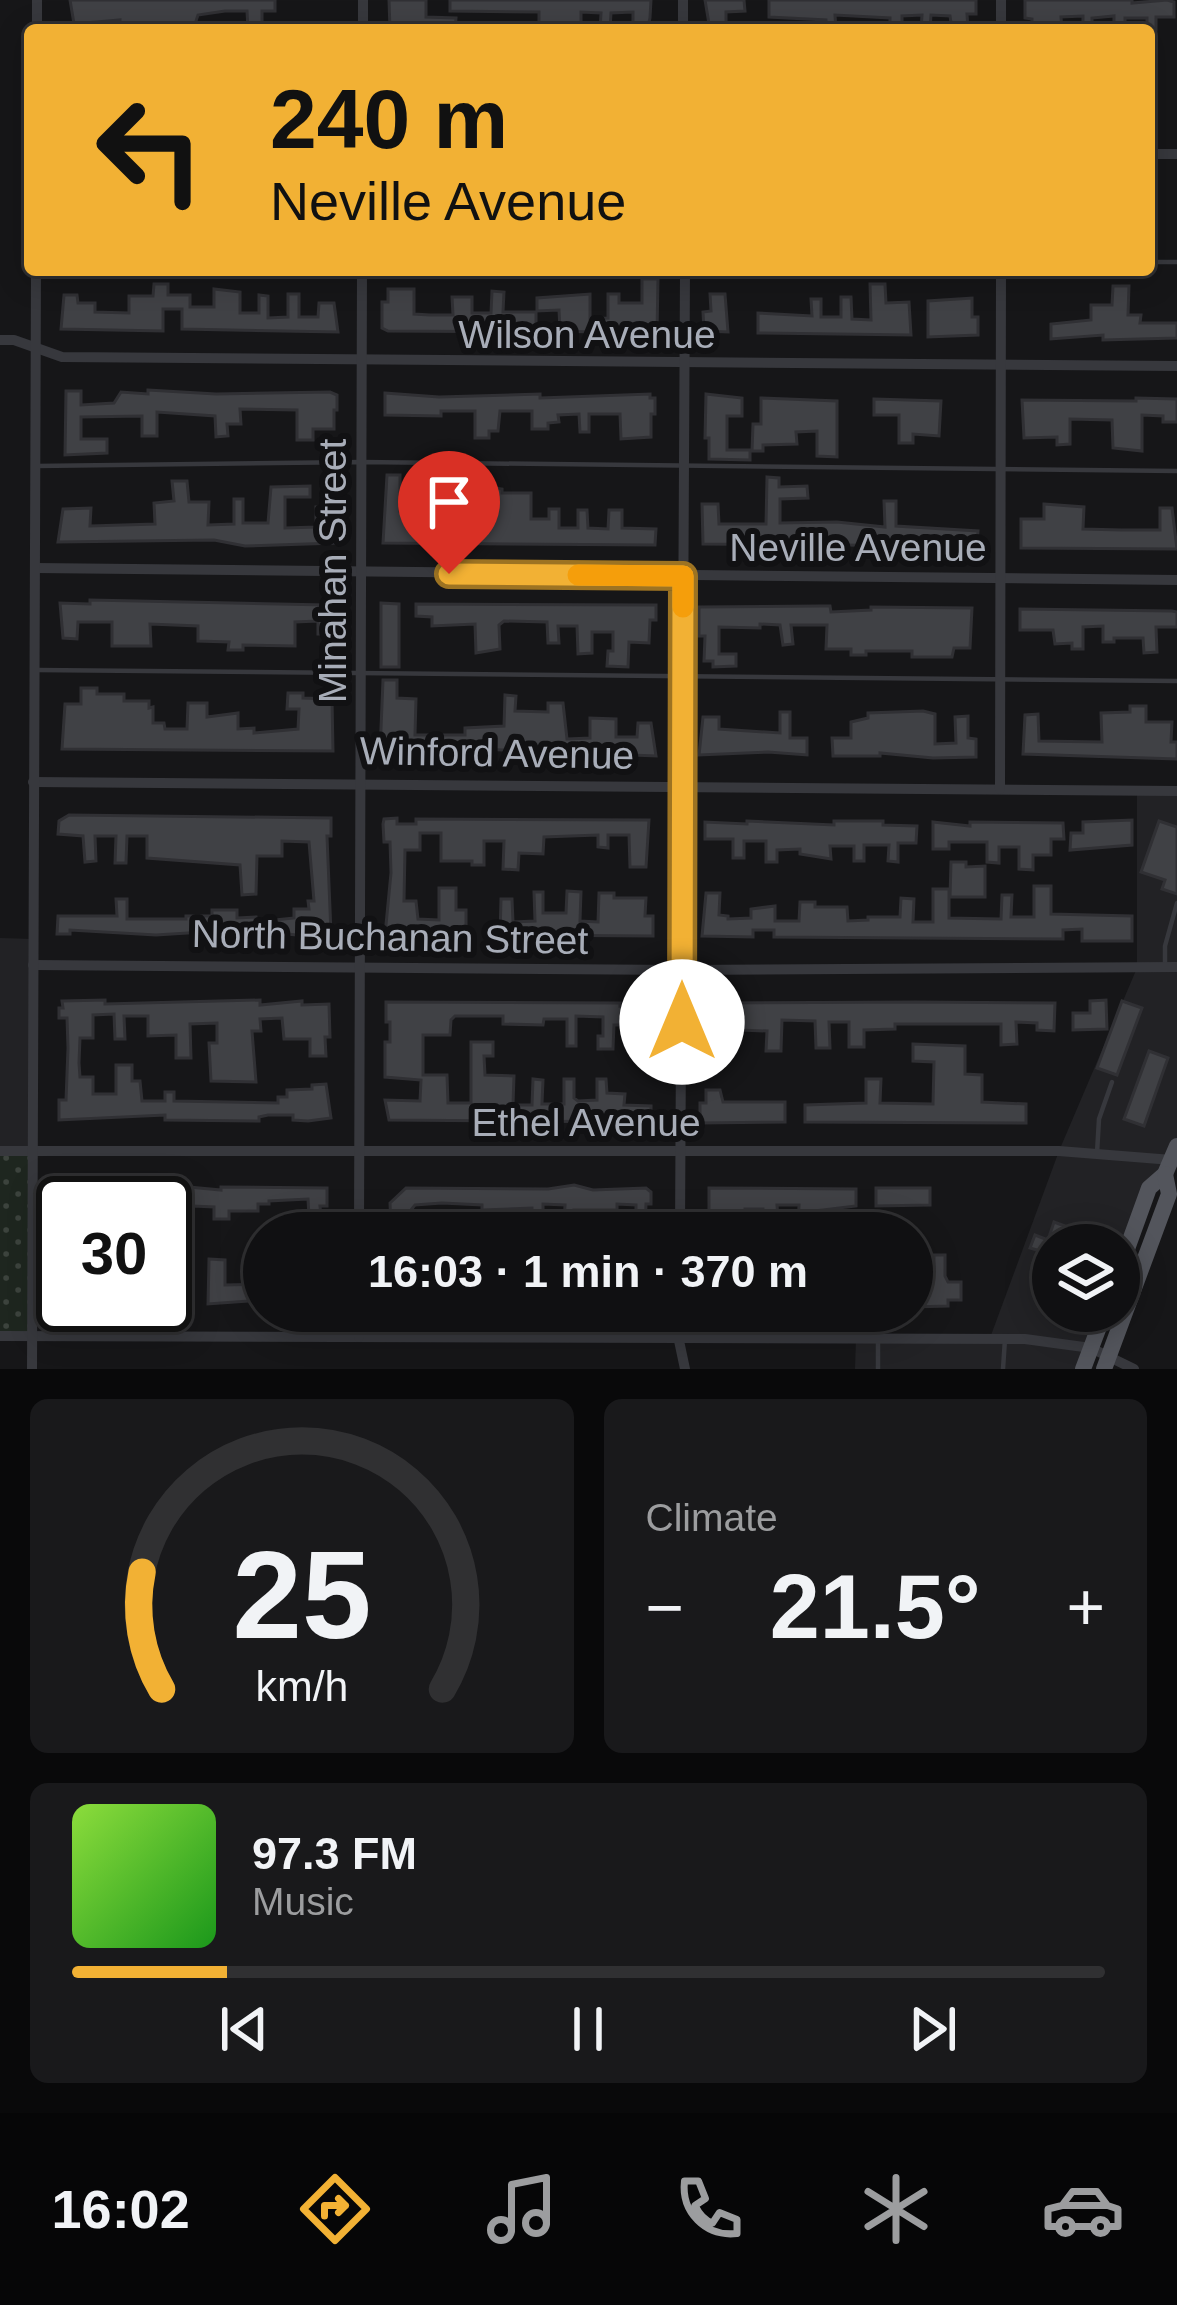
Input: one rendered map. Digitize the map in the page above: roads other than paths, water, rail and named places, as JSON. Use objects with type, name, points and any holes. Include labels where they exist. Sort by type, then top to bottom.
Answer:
[{"type":"main road","points":[[1136,1224],[1149,1188],[1173,1157]]},
{"type":"main road","points":[[1083,1369],[1105,1358],[1169,1194],[1173,1157]]},
{"type":"street","points":[[32,1369],[36,276]]},
{"type":"street","name":"Minahan Street","points":[[359,1212],[362,276]]},
{"type":"street","points":[[680,1212],[685,276]]},
{"type":"street","points":[[1000,789],[1001,276]]},
{"type":"street","name":"Wilson Avenue","points":[[0,340],[14,340],[62,357],[1177,366]]},
{"type":"street","name":"Neville Avenue","points":[[35,568],[1177,580]]},
{"type":"street","name":"Winford Avenue","points":[[33,782],[1177,791]]},
{"type":"street","name":"North Buchanan Street","points":[[34,964],[682,970],[1171,968]]},
{"type":"street","name":"Ethel Avenue","points":[[0,1150],[1173,1157]]},
{"type":"street","points":[[358,1332],[358,1337]]},
{"type":"street","points":[[678,1332],[685,1369]]},
{"type":"street","points":[[0,1336],[1004,1339],[1105,1358],[1134,1369]]},
{"type":"lane","points":[[36,466],[362,462],[1177,471]]},
{"type":"lane","points":[[35,670],[1177,681]]},
{"type":"lane","points":[[1171,968],[1165,946],[1177,903]]},
{"type":"lane","points":[[1097,1153],[1100,1119],[1112,1082]]},
{"type":"lane","points":[[878,1338],[878,1369]]},
{"type":"lane","points":[[1003,1369],[1004,1339]]}]
